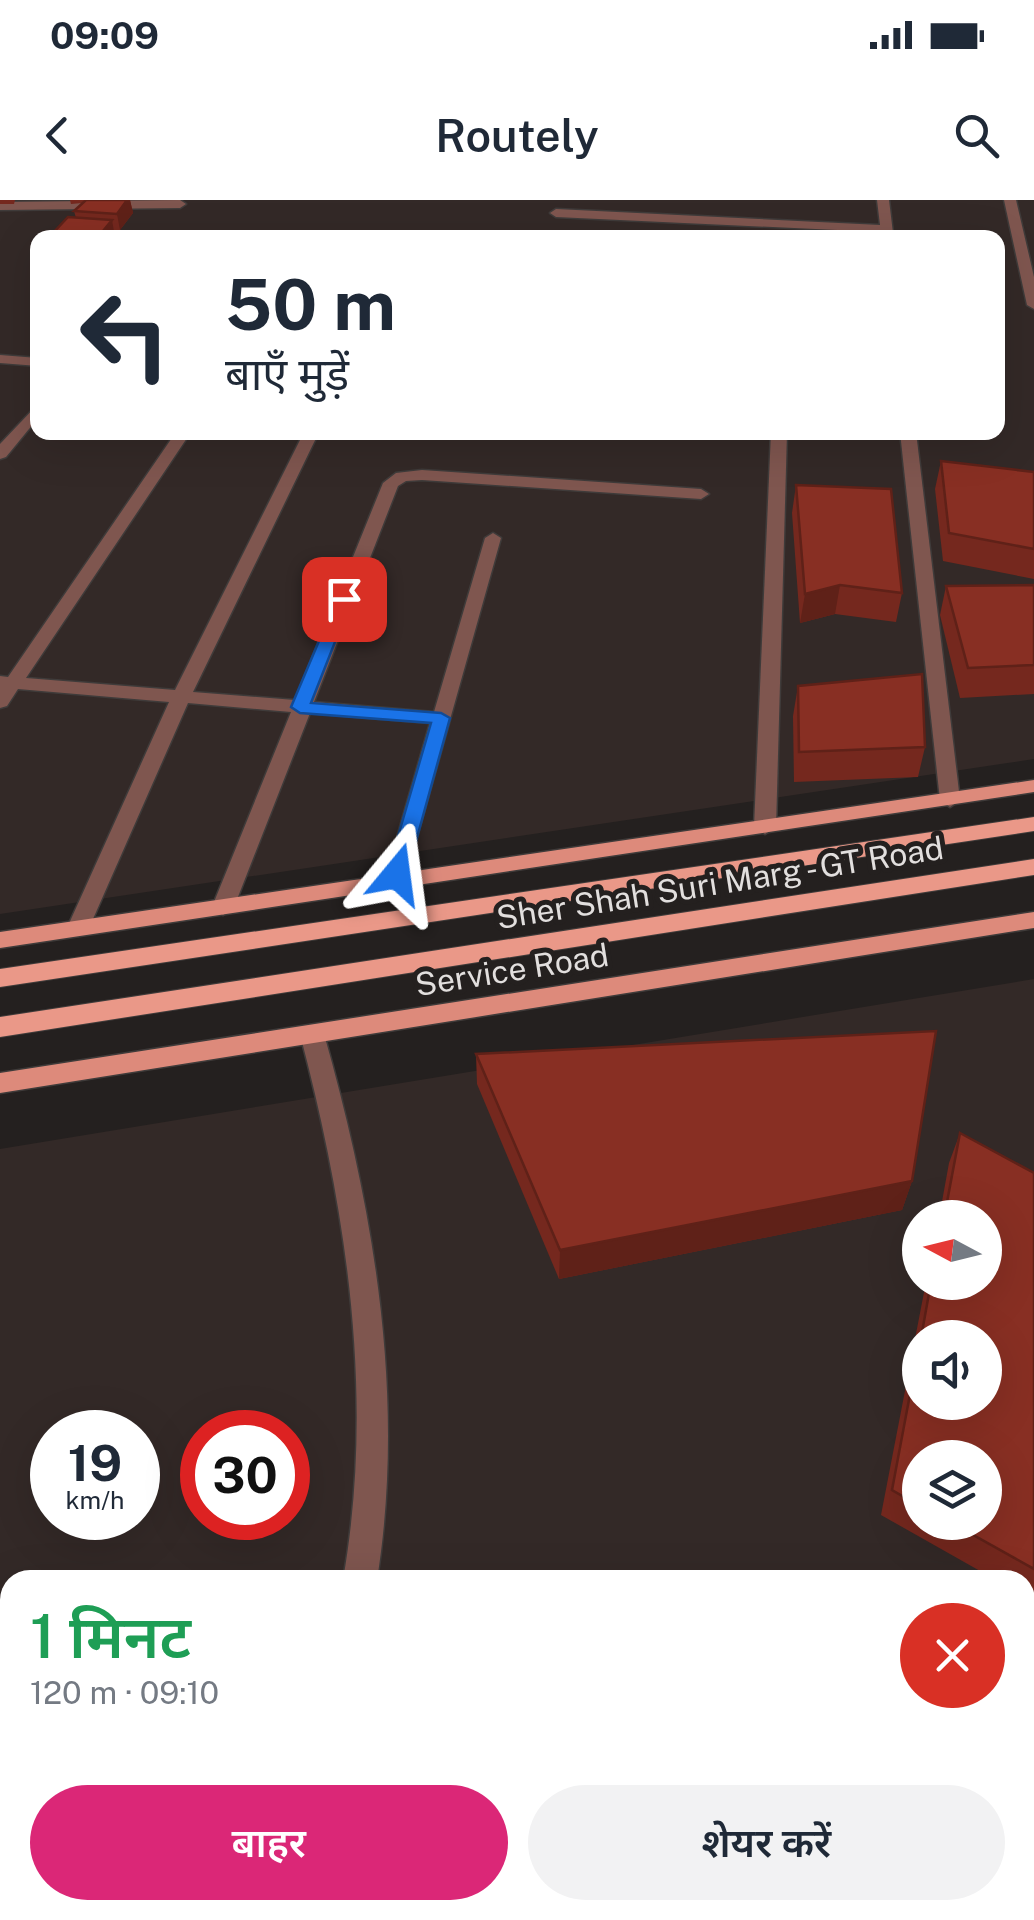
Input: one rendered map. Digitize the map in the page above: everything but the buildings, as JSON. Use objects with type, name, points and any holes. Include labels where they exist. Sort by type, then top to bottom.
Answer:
[{"type":"highway","name":"Sher Shah Suri Marg - GT Road","points":[[0,978],[1034,824]]},
{"type":"highway","name":"Sher Shah Suri Marg - GT Road","points":[[0,1027],[1034,867]]},
{"type":"main road","points":[[0,940],[1034,786]]},
{"type":"main road","name":"Service Road","points":[[0,1082],[1034,920]]},
{"type":"street","points":[[882,200],[886,230]]},
{"type":"street","points":[[1010,200],[1034,305]]},
{"type":"street","points":[[0,206],[180,204]]},
{"type":"street","points":[[556,213],[823,230]]},
{"type":"street","points":[[1005,240],[1034,242]]},
{"type":"street","points":[[0,360],[30,362]]},
{"type":"street","points":[[0,454],[30,418]]},
{"type":"street","points":[[0,702],[6,682],[178,440]]},
{"type":"street","points":[[78,928],[181,697],[308,440]]},
{"type":"street","points":[[765,827],[778,440]]},
{"type":"street","points":[[909,440],[950,800]]},
{"type":"street","points":[[223,907],[300,707],[396,478],[422,475],[701,494]]},
{"type":"street","points":[[395,882],[493,538]]},
{"type":"street","points":[[6,682],[441,718]]},
{"type":"street","points":[[312,1034],[366,1292],[374,1365],[376,1438],[361,1570]]},
{"type":"shaded area","points":[[0,200],[1034,200],[1034,759],[0,914]]},
{"type":"shaded area","points":[[1034,979],[1034,1570],[0,1570],[0,1149]]},
{"type":"route","points":[[344,599],[300,707],[441,718],[397,874]]}]
